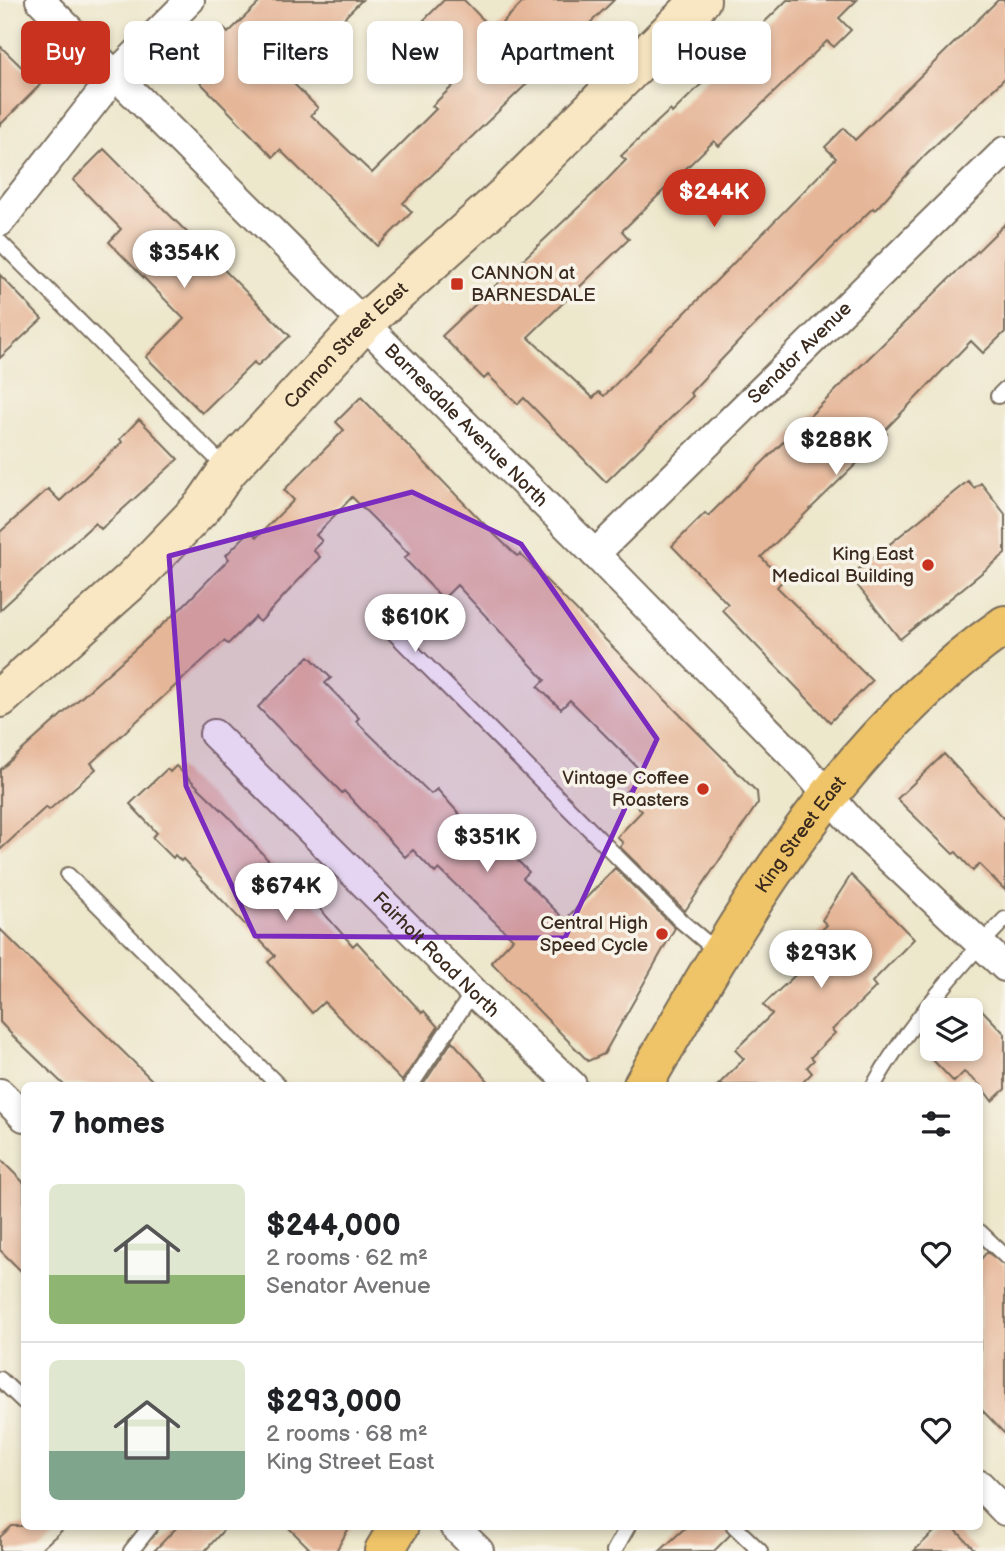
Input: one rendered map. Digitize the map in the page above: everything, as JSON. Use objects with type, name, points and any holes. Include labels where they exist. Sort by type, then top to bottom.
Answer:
[{"type":"main road","name":"Cannon Street East","points":[[0,698],[131,581],[203,506],[228,470],[364,323],[507,194],[701,0]]},
{"type":"main road","name":"King Street East","points":[[645,1082],[719,953],[826,795],[910,705],[1005,625]]},
{"type":"main road","points":[[384,1551],[396,1530]]},
{"type":"street","name":"Barnesdale Avenue North","points":[[40,0],[595,554],[799,761],[826,795],[1005,967]]},
{"type":"street","points":[[0,222],[116,74],[190,0]]},
{"type":"street","name":"Senator Avenue","points":[[595,554],[1005,151]]},
{"type":"street","name":"Fairholt Road North","points":[[214,734],[473,992],[569,1082]]},
{"type":"street","points":[[0,1093],[21,1114]]},
{"type":"street","points":[[983,1488],[1005,1511]]},
{"type":"street","points":[[458,1530],[479,1551]]},
{"type":"lane","points":[[0,242],[228,470]]},
{"type":"lane","points":[[391,630],[681,921],[719,953]]},
{"type":"lane","points":[[68,875],[275,1082]]},
{"type":"lane","points":[[876,1082],[888,1059],[981,943],[1005,919]]},
{"type":"lane","points":[[413,1082],[473,992]]},
{"type":"lane","points":[[983,1235],[1005,1256]]},
{"type":"lane","points":[[0,1379],[21,1399]]},
{"type":"lane","points":[[131,1551],[148,1530]]},
{"type":"lane","points":[[614,1551],[626,1530]]},
{"type":"lane","points":[[737,1530],[760,1551]]},
{"type":"highlighted area","points":[[412,492],[521,544],[657,739],[565,938],[255,936],[186,786],[169,556]]},
{"type":"building","points":[[262,0],[362,0],[341,21],[240,21]]},
{"type":"building","points":[[444,0],[464,0],[484,21],[477,21],[477,84],[527,84],[403,203],[412,212],[378,246],[280,150],[273,157],[202,84],[224,84],[224,28],[228,33],[238,23],[238,84],[294,84],[318,108],[311,115],[372,173],[436,109],[432,106],[455,84],[463,84],[463,21],[423,21]]},
{"type":"building","points":[[525,0],[614,0],[592,21],[504,21]]},
{"type":"building","points":[[787,0],[857,0],[839,18],[851,30],[834,47],[827,41],[719,146],[714,141],[622,231],[629,239],[528,337],[593,398],[599,392],[604,396],[836,158],[825,147],[844,128],[855,140],[998,0],[1005,0],[1005,78],[923,157],[875,210],[873,208],[846,234],[740,340],[690,393],[693,396],[606,482],[524,398],[518,404],[488,375],[484,379],[442,336],[599,188],[626,160],[621,156],[702,84],[771,84],[771,21],[766,21]]},
{"type":"building","points":[[0,46],[21,66],[21,84],[40,85],[0,125]]},
{"type":"building","points":[[104,149],[290,336],[257,366],[254,362],[202,413],[146,357],[184,319],[109,242],[121,229],[73,180]]},
{"type":"building","points":[[1005,224],[1005,332],[983,353],[971,341],[884,431],[887,434],[761,557],[783,580],[777,587],[872,681],[830,722],[722,610],[728,604],[672,546],[705,513],[708,516]]},
{"type":"building","points":[[0,275],[42,319],[0,358]]},
{"type":"building","points":[[361,397],[494,534],[517,556],[520,554],[757,792],[758,803],[685,911],[620,847],[623,843],[617,837],[642,811],[624,793],[645,775],[570,700],[561,709],[538,687],[545,680],[457,585],[443,599],[404,558],[409,554],[352,497],[316,535],[322,541],[313,550],[320,557],[260,622],[255,617],[228,644],[224,641],[91,763],[96,769],[49,810],[46,807],[0,850],[0,770],[181,608],[229,559],[226,555],[250,531],[257,537],[294,500],[284,490],[344,430],[336,422]]},
{"type":"building","points":[[139,419],[178,459],[101,529],[95,523],[0,610],[0,532],[48,489],[60,501],[122,442],[120,439]]},
{"type":"building","name":"King East Medical Building","points":[[968,481],[974,488],[981,483],[1005,514],[1005,554],[900,639],[850,576]]},
{"type":"building","points":[[309,656],[331,678],[325,683],[359,718],[356,721],[431,794],[437,789],[478,835],[482,831],[485,836],[500,822],[518,841],[507,850],[529,872],[523,878],[565,920],[615,868],[675,928],[604,1054],[588,1061],[491,962],[513,939],[439,869],[435,873],[413,850],[405,857],[344,791],[342,793],[258,707]]},
{"type":"building","points":[[944,754],[1005,820],[1005,890],[979,864],[973,871],[956,852],[953,854],[897,799]]},
{"type":"building","points":[[176,766],[230,818],[309,905],[313,901],[353,946],[357,942],[438,1027],[402,1081],[324,1002],[312,1013],[268,962],[275,956],[183,859],[181,861],[175,855],[173,858],[152,837],[157,833],[130,804],[167,769],[170,772]]},
{"type":"building","points":[[851,875],[914,939],[872,982],[876,987],[832,1030],[835,1033],[811,1057],[814,1060],[807,1067],[812,1073],[803,1082],[721,1082],[744,1059],[735,1050],[772,1014],[763,1005],[803,968],[793,957],[827,925],[822,920]]},
{"type":"building","points":[[0,929],[154,1082],[61,1082],[0,1022]]},
{"type":"building","points":[[983,1011],[1005,1034],[1005,1089],[992,1101],[983,1089],[983,1082],[976,1082],[964,1072],[954,1082],[934,1061],[983,1061]]},
{"type":"building","points":[[452,1041],[489,1082],[425,1082]]},
{"type":"building","points":[[0,1159],[21,1180],[21,1271],[0,1250]]},
{"type":"building","points":[[987,1252],[1005,1265],[1005,1434],[983,1411],[983,1257]]},
{"type":"building","points":[[12,1526],[21,1526],[21,1530],[63,1530],[39,1551],[0,1551],[0,1537]]},
{"type":"building","points":[[174,1530],[223,1530],[205,1551],[154,1551]]},
{"type":"building","points":[[291,1530],[348,1530],[336,1551],[312,1551]]},
{"type":"building","points":[[683,1530],[727,1530],[730,1535],[714,1551],[660,1551]]},
{"type":"building","points":[[936,1530],[956,1530],[976,1551],[914,1551]]},
{"type":"place","name":"CANNON at BARNESDALE","points":[[457,284]]},
{"type":"place","name":"King East Medical Building","points":[[928,565]]},
{"type":"place","name":"Vintage Coffee Roasters","points":[[703,789]]},
{"type":"place","name":"Central High Speed Cycle","points":[[662,934]]}]
